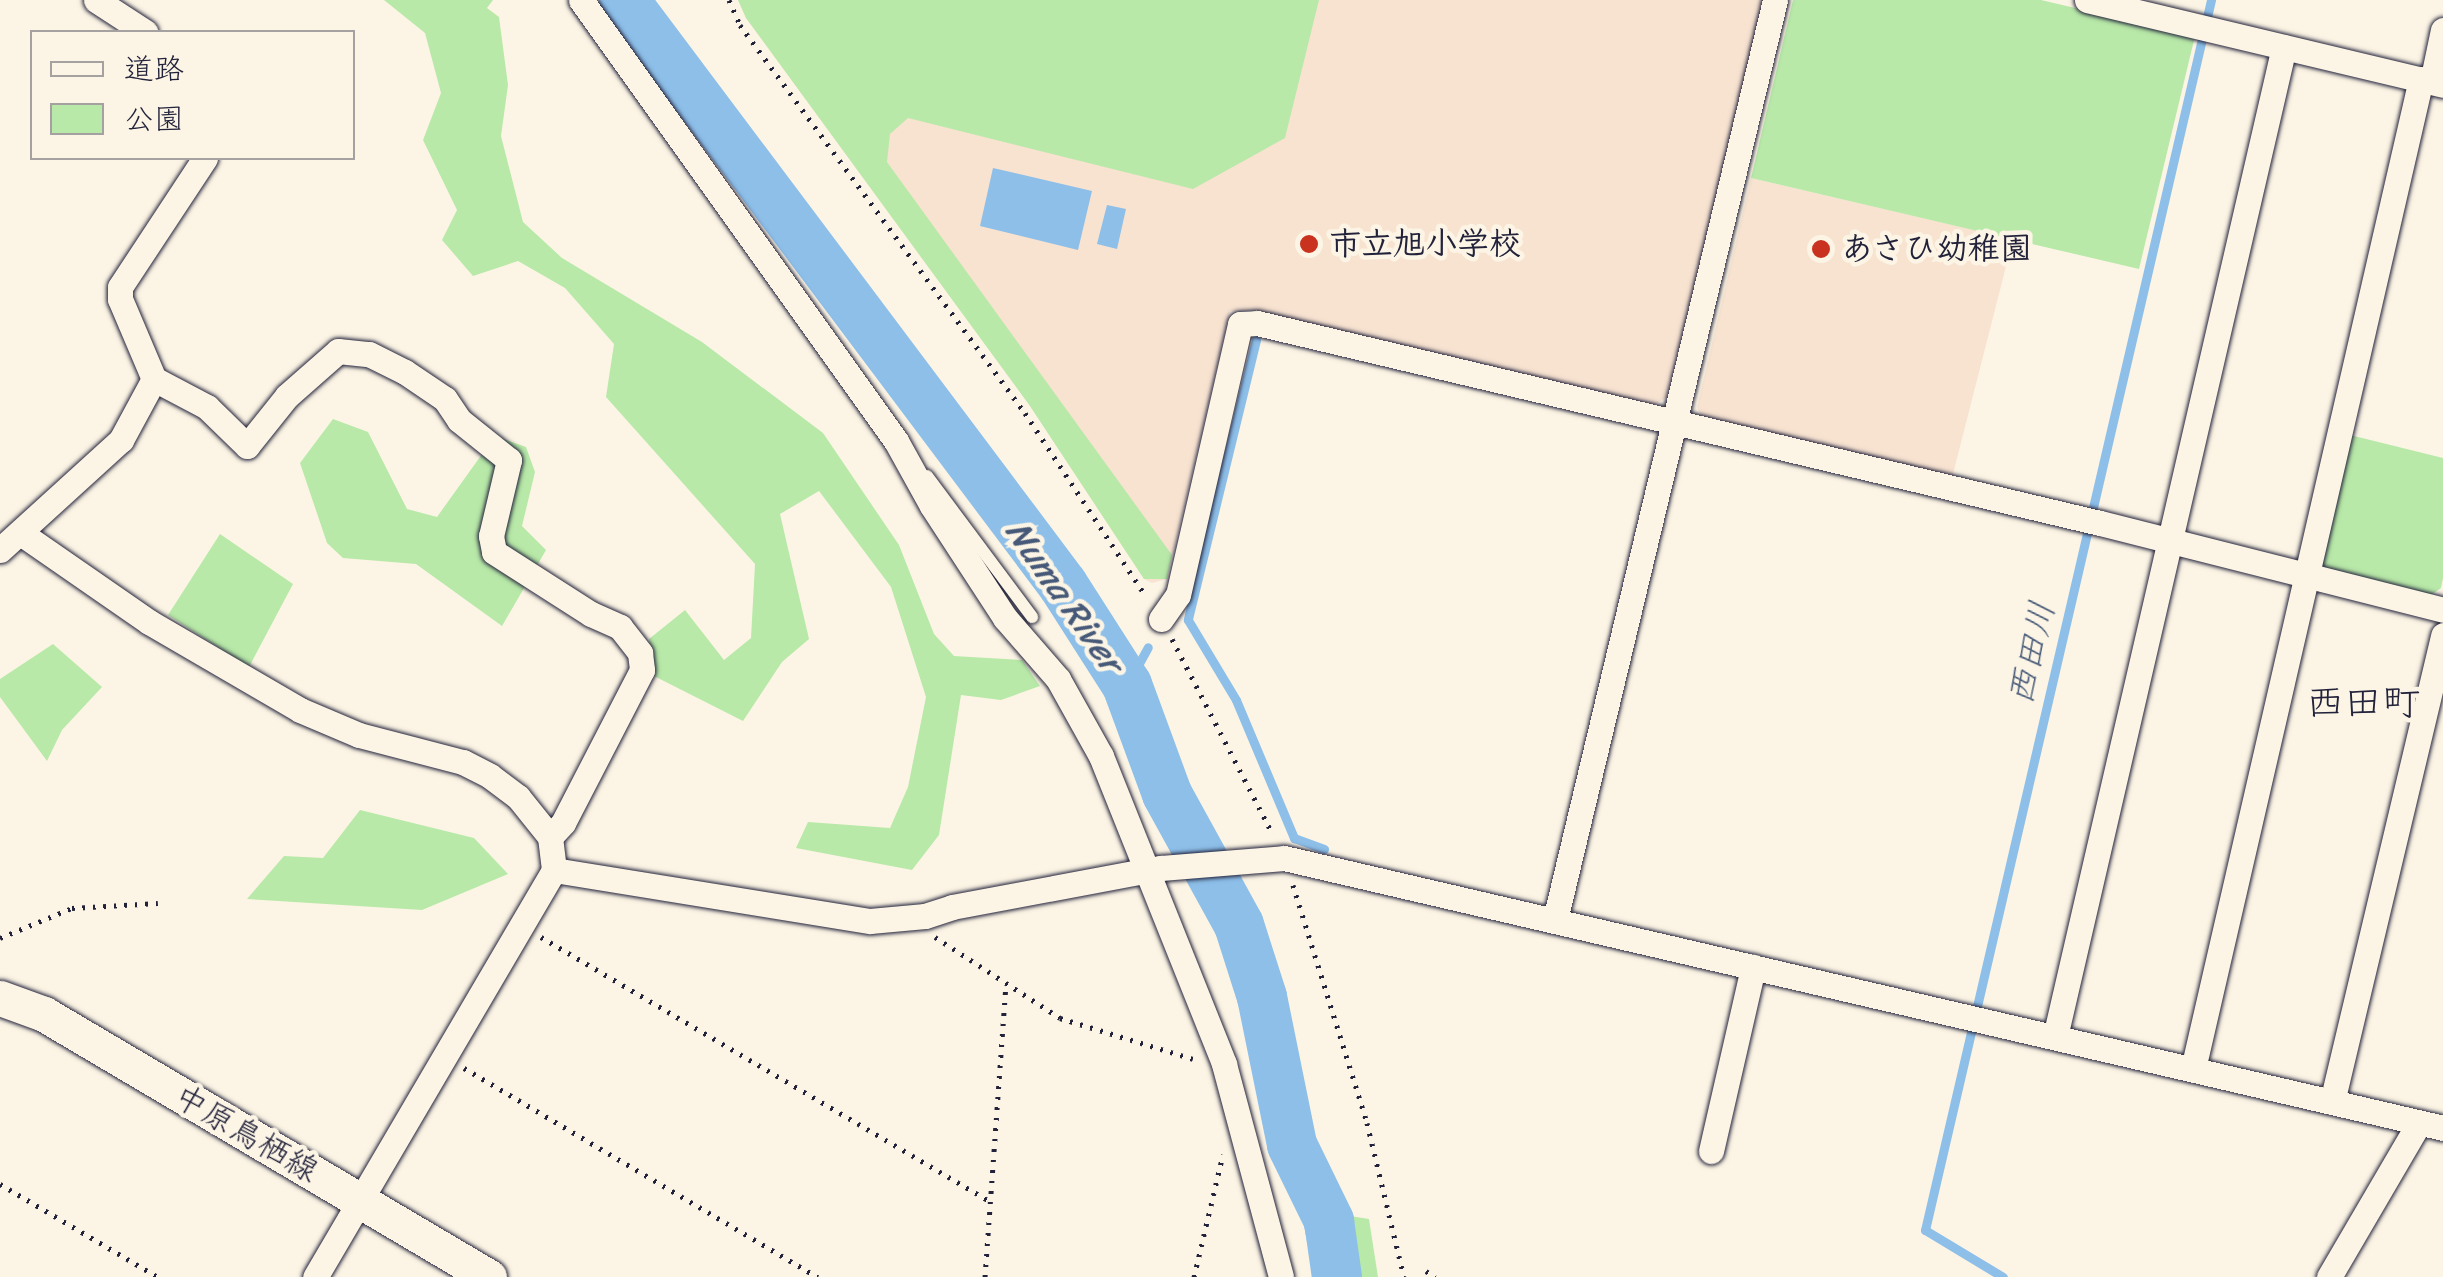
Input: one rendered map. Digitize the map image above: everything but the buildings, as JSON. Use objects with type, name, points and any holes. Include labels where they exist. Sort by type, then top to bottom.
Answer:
[{"type":"main road","name":"中原鳥栖線","points":[[0,998],[44,1014],[489,1277]]},
{"type":"street","points":[[96,0],[143,30]]},
{"type":"street","points":[[580,0],[896,440],[932,506],[1005,618],[1058,679],[1101,756],[1153,869],[1224,1064],[1281,1277]]},
{"type":"street","points":[[1556,920],[1775,0]]},
{"type":"street","points":[[2087,0],[2432,82]]},
{"type":"street","points":[[2193,1070],[2307,576],[2443,30]]},
{"type":"street","points":[[2055,1037],[2284,47]]},
{"type":"street","points":[[204,160],[120,287],[120,299],[154,379],[207,407],[248,446],[287,396],[338,351],[369,354],[445,399],[459,420],[509,460],[491,536],[494,552],[591,614],[620,627],[640,653],[642,670],[562,823],[550,837]]},
{"type":"street","points":[[1161,619],[1178,595],[1240,324],[1257,324],[2090,520],[2443,610]]},
{"type":"street","points":[[0,550],[121,440],[154,379]]},
{"type":"street","points":[[22,534],[150,622],[300,710],[359,736],[464,762],[490,776],[518,797],[550,837],[554,870],[316,1277]]},
{"type":"street","points":[[2332,1102],[2443,636]]},
{"type":"street","points":[[554,870],[870,921],[925,916],[952,907],[1153,869],[1284,858],[2431,1125],[2329,1277]]},
{"type":"street","points":[[1711,1152],[1753,968]]},
{"type":"lane","points":[[896,440],[956,510],[1032,616]]},
{"type":"path","points":[[730,0],[740,25],[1014,398],[1161,619],[1215,715],[1284,858],[1362,1106],[1404,1277]]},
{"type":"path","points":[[0,938],[72,908],[158,903]]},
{"type":"path","points":[[925,916],[936,939],[1060,1018],[1202,1062],[1224,1064]]},
{"type":"path","points":[[521,926],[991,1202]]},
{"type":"path","points":[[985,1277],[1006,985]]},
{"type":"path","points":[[445,1057],[818,1277]]},
{"type":"path","points":[[1194,1277],[1219,1158],[1242,1127]]},
{"type":"path","points":[[0,1184],[158,1277]]},
{"type":"path","points":[[1426,1271],[1436,1277]]},
{"type":"shaded area","name":"市立旭小学校","points":[[738,0],[1763,0],[1667,397],[1651,407],[1252,310],[1230,311],[1167,579],[1152,583],[1144,579],[1030,406],[746,18]]},
{"type":"shaded area","points":[[1751,178],[2013,239],[1952,478],[1704,421],[1697,407]]},
{"type":"green space","points":[[384,0],[493,0],[487,8],[499,17],[508,85],[501,136],[523,222],[562,258],[702,342],[823,433],[899,545],[934,634],[954,656],[1022,660],[1040,686],[1001,700],[961,695],[939,835],[912,870],[796,848],[808,822],[890,828],[908,787],[926,697],[891,587],[819,491],[780,514],[809,639],[782,662],[743,721],[652,675],[649,639],[685,610],[724,660],[751,638],[755,564],[606,397],[614,344],[565,288],[518,261],[473,276],[442,240],[457,210],[423,140],[441,93],[425,33]]},
{"type":"green space","points":[[738,0],[1319,0],[1285,138],[1193,189],[908,118],[890,134],[887,162],[1172,555],[1167,579],[1144,579],[1030,406],[746,18]]},
{"type":"green space","points":[[1793,0],[2041,0],[2195,36],[2139,269],[1751,178]]},
{"type":"green space","points":[[333,419],[368,432],[407,509],[437,517],[495,436],[526,447],[535,472],[522,526],[546,550],[502,626],[416,564],[343,558],[327,543],[300,463]]},
{"type":"green space","points":[[2350,435],[2443,458],[2443,578],[2441,588],[2431,595],[2326,569],[2320,559]]},
{"type":"green space","points":[[220,534],[293,584],[249,667],[168,615]]},
{"type":"green space","points":[[53,644],[102,687],[62,730],[47,761],[0,697],[0,679]]},
{"type":"green space","points":[[360,810],[474,838],[508,874],[422,910],[247,899],[284,856],[323,858]]},
{"type":"green space","points":[[1350,1216],[1369,1219],[1378,1277],[1354,1277]]},
{"type":"water","points":[[993,168],[1092,191],[1078,250],[980,226]]},
{"type":"water","points":[[1107,205],[1126,209],[1117,249],[1097,244]]},
{"type":"water","points":[[1350,1216],[1354,1277],[1314,1277],[1304,1226]]},
{"type":"waterway","name":"Numa River","points":[[624,0],[1063,585],[1127,685],[1167,794],[1239,925],[1262,997],[1292,1145],[1329,1221],[1337,1277]]},
{"type":"waterway","name":"西田川","points":[[2003,1277],[1925,1230],[2211,0]]},
{"type":"waterway","points":[[1256,340],[1188,620],[1236,700],[1294,838],[1324,849]]},
{"type":"waterway","points":[[1127,685],[1148,647]]},
{"type":"place","name":"市立旭小学校","points":[[1309,244]]},
{"type":"place","name":"あさひ幼稚園","points":[[1821,249]]},
{"type":"district","name":"西田町","points":[[2363,703]]}]
